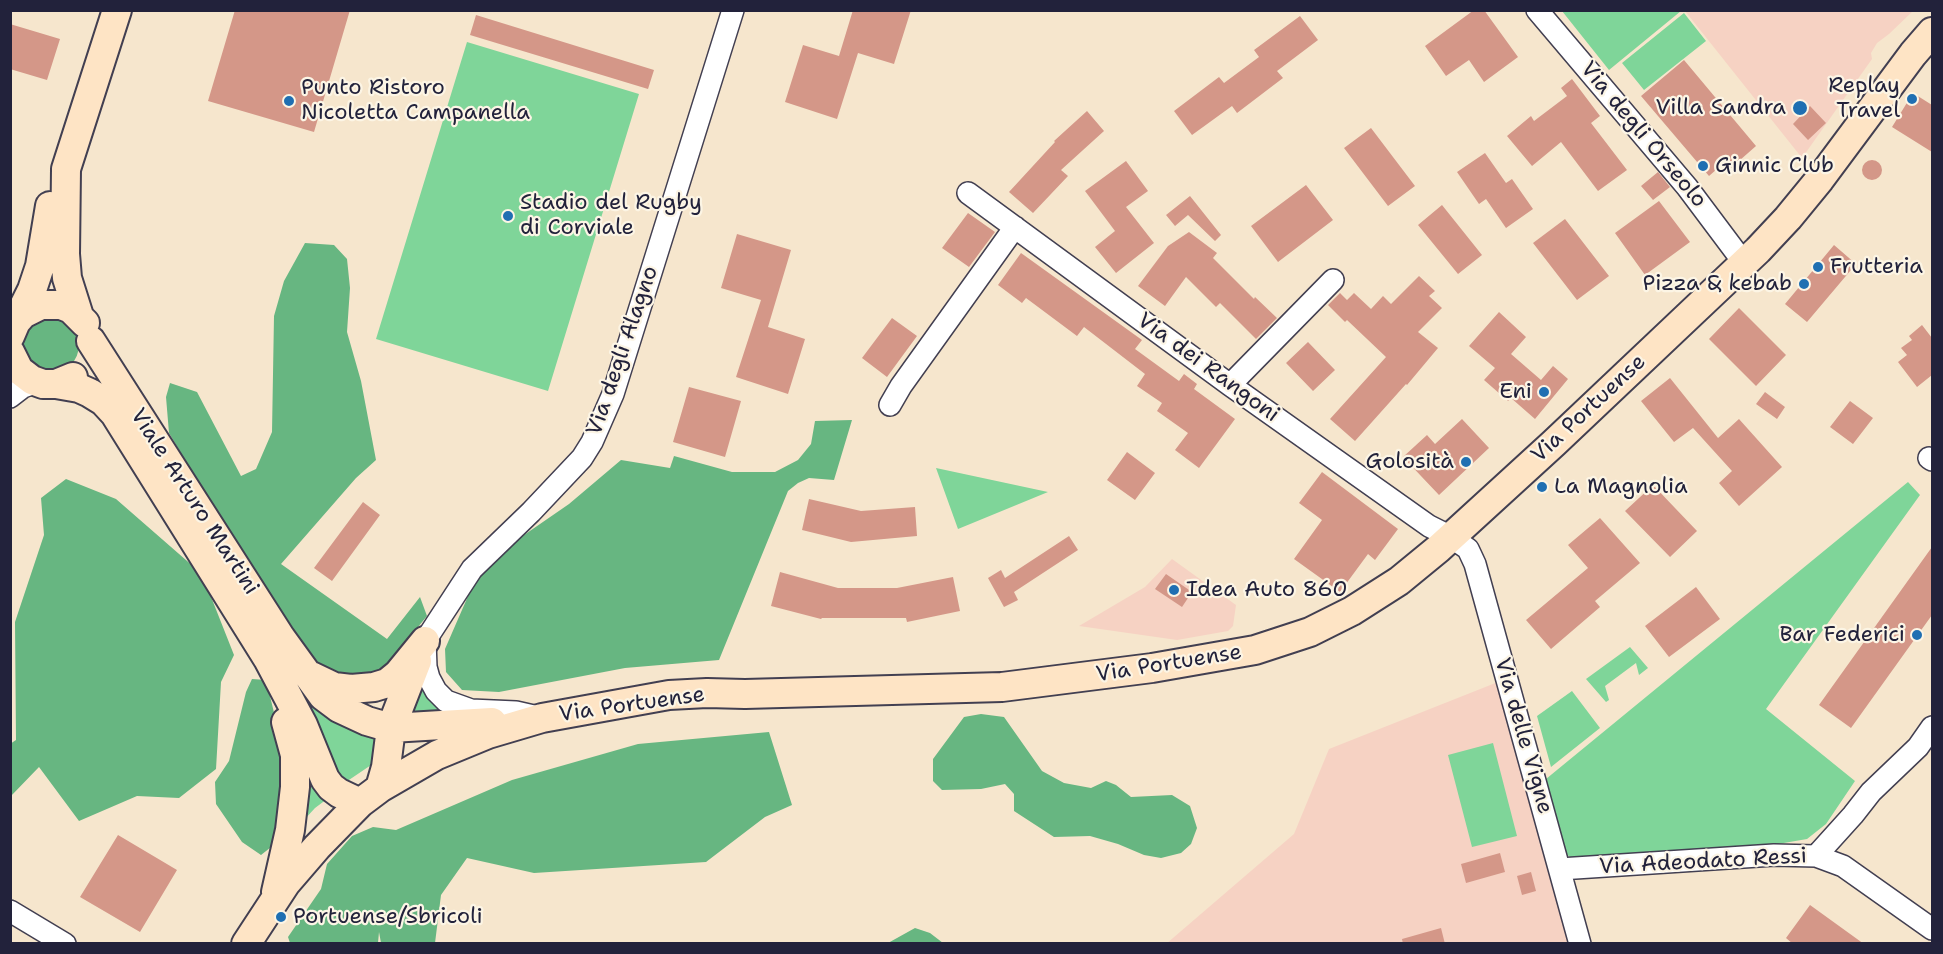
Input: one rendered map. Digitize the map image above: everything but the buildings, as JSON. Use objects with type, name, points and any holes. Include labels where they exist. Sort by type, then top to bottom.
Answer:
[{"type":"street","points":[[13,329],[36,280],[55,188],[66,169],[117,10]]},
{"type":"street","name":"Via degli Alagno","points":[[370,796],[387,759],[391,728],[425,641],[472,569],[531,512],[582,458],[592,442],[613,394],[733,10]]},
{"type":"street","name":"Via degli Orseolo","points":[[1537,10],[1687,187],[1744,262]]},
{"type":"street","name":"Via Portuense","points":[[246,944],[274,900],[317,846],[370,796],[458,745],[488,734],[542,718],[659,697],[707,693],[745,694],[1015,686],[1163,667],[1244,652],[1310,632],[1352,611],[1399,581],[1451,537],[1554,443],[1744,262],[1788,218],[1932,32]]},
{"type":"street","name":"Viale Arturo Martini","points":[[66,169],[64,254],[67,279],[79,316],[85,323],[91,341],[298,663],[319,692],[332,704],[367,722],[391,728],[428,728],[542,718]]},
{"type":"street","name":"Via dei Rangoni","points":[[968,193],[1230,385],[1429,526],[1451,537]]},
{"type":"street","points":[[890,405],[901,386],[1015,227]]},
{"type":"street","points":[[1230,385],[1333,280]]},
{"type":"street","points":[[13,329],[23,314],[41,305],[61,305],[79,316]]},
{"type":"street","points":[[10,397],[23,387],[68,381],[78,374],[87,359],[91,341]]},
{"type":"street","points":[[10,352],[19,370],[25,376],[47,383]]},
{"type":"street","name":"Viale Arturo Martini","points":[[47,383],[79,388],[90,393],[103,401],[115,414],[268,659],[303,725],[328,783],[344,796],[370,796]]},
{"type":"street","name":"Via delle Vigne","points":[[1451,537],[1468,549],[1475,564],[1580,944]]},
{"type":"street","points":[[425,641],[426,667],[429,678],[436,691],[446,701],[466,709],[516,712],[542,718]]},
{"type":"street","name":"Viale Arturo Martini","points":[[298,663],[312,676],[326,684],[345,689],[367,689],[393,679],[425,641]]},
{"type":"street","name":"Viale Arturo Martini","points":[[268,659],[291,734],[295,766],[290,830],[274,900]]},
{"type":"street","points":[[1816,856],[1848,822],[1871,792],[1918,747],[1932,727]]},
{"type":"street","name":"Via Adeodato Ressi","points":[[1560,869],[1774,855],[1816,856],[1843,866],[1932,929]]},
{"type":"street","points":[[10,911],[64,944]]},
{"type":"shaded area","name":"Villa Sandra","points":[[1685,11],[1913,11],[1877,43],[1871,53],[1872,59],[1802,158]]},
{"type":"shaded area","points":[[1172,559],[1236,605],[1233,626],[1228,631],[1177,640],[1079,626],[1145,587]]},
{"type":"shaded area","points":[[1503,680],[1572,943],[1166,944],[1294,834],[1329,749]]},
{"type":"green space","points":[[1562,11],[1681,11],[1609,70]]},
{"type":"green space","points":[[1684,13],[1706,41],[1644,90],[1622,63]]},
{"type":"green space","name":"Stadio del Rugby di Corviale","points":[[467,42],[639,94],[548,391],[376,339]]},
{"type":"green space","points":[[305,243],[334,245],[347,259],[350,288],[347,332],[361,381],[376,460],[356,478],[281,564],[387,639],[420,597],[427,616],[382,671],[365,676],[346,677],[328,671],[309,655],[256,580],[169,433],[166,397],[170,383],[197,392],[241,476],[256,469],[272,432],[274,316],[284,281]]},
{"type":"green space","points":[[51,317],[62,319],[71,325],[77,334],[79,345],[77,356],[71,365],[62,371],[51,373],[40,371],[31,365],[25,356],[23,345],[25,334],[31,325],[40,319]]},
{"type":"green space","points":[[852,420],[834,480],[809,478],[788,491],[719,660],[625,668],[499,692],[462,690],[446,672],[445,649],[482,564],[569,504],[621,460],[670,468],[674,456],[732,472],[775,472],[798,460],[811,444],[815,421]]},
{"type":"green space","points":[[936,468],[1048,492],[958,529]]},
{"type":"green space","points":[[66,479],[116,499],[202,574],[234,655],[221,682],[216,769],[179,798],[137,796],[79,821],[39,767],[11,796],[10,744],[16,740],[15,622],[44,535],[41,498]]},
{"type":"green space","points":[[1908,482],[1920,495],[1766,709],[1855,781],[1826,824],[1807,839],[1778,844],[1571,858],[1561,849],[1546,779]]},
{"type":"green space","points":[[1630,647],[1648,668],[1639,675],[1636,663],[1605,686],[1609,700],[1606,702],[1586,679]]},
{"type":"green space","points":[[417,678],[441,709],[441,713],[409,719]]},
{"type":"green space","points":[[252,679],[266,680],[282,745],[280,840],[261,855],[242,842],[216,804],[215,782],[229,761],[246,692]]},
{"type":"green space","points":[[297,685],[374,738],[378,747],[377,761],[343,784],[335,781]]},
{"type":"green space","points":[[1572,691],[1600,728],[1551,767],[1537,716]]},
{"type":"green space","points":[[981,714],[1004,717],[1042,771],[1064,783],[1091,788],[1106,781],[1116,785],[1131,797],[1172,795],[1190,806],[1197,828],[1191,844],[1181,853],[1161,858],[1144,855],[1090,836],[1054,837],[1014,811],[1014,794],[1005,784],[981,789],[942,790],[933,781],[933,759],[964,717]]},
{"type":"green space","points":[[769,732],[792,805],[765,817],[706,862],[534,873],[467,858],[441,895],[435,943],[381,943],[379,932],[378,943],[290,943],[288,937],[321,889],[327,864],[352,836],[373,827],[396,830],[512,780],[638,744]]},
{"type":"green space","points":[[1493,743],[1517,836],[1472,847],[1448,755]]},
{"type":"green space","points":[[304,762],[327,799],[304,820]]},
{"type":"green space","points":[[915,928],[930,933],[943,943],[888,943]]},
{"type":"place","name":"Replay Travel","points":[[1912,99]]},
{"type":"place","name":"Punto Ristoro Nicoletta Campanella","points":[[289,101]]},
{"type":"place","name":"Villa Sandra","points":[[1800,108]]},
{"type":"place","name":"Ginnic Club","points":[[1703,166]]},
{"type":"place","name":"Stadio del Rugby di Corviale","points":[[508,216]]},
{"type":"place","name":"Frutteria","points":[[1818,267]]},
{"type":"place","name":"Pizza & kebab","points":[[1804,284]]},
{"type":"place","name":"Eni","points":[[1544,392]]},
{"type":"place","name":"Golosità","points":[[1466,462]]},
{"type":"place","name":"La Magnolia","points":[[1542,487]]},
{"type":"place","name":"Idea Auto 860","points":[[1174,590]]},
{"type":"place","name":"Bar Federici","points":[[1917,635]]},
{"type":"place","name":"Portuense/Sbricoli","points":[[281,917]]}]
